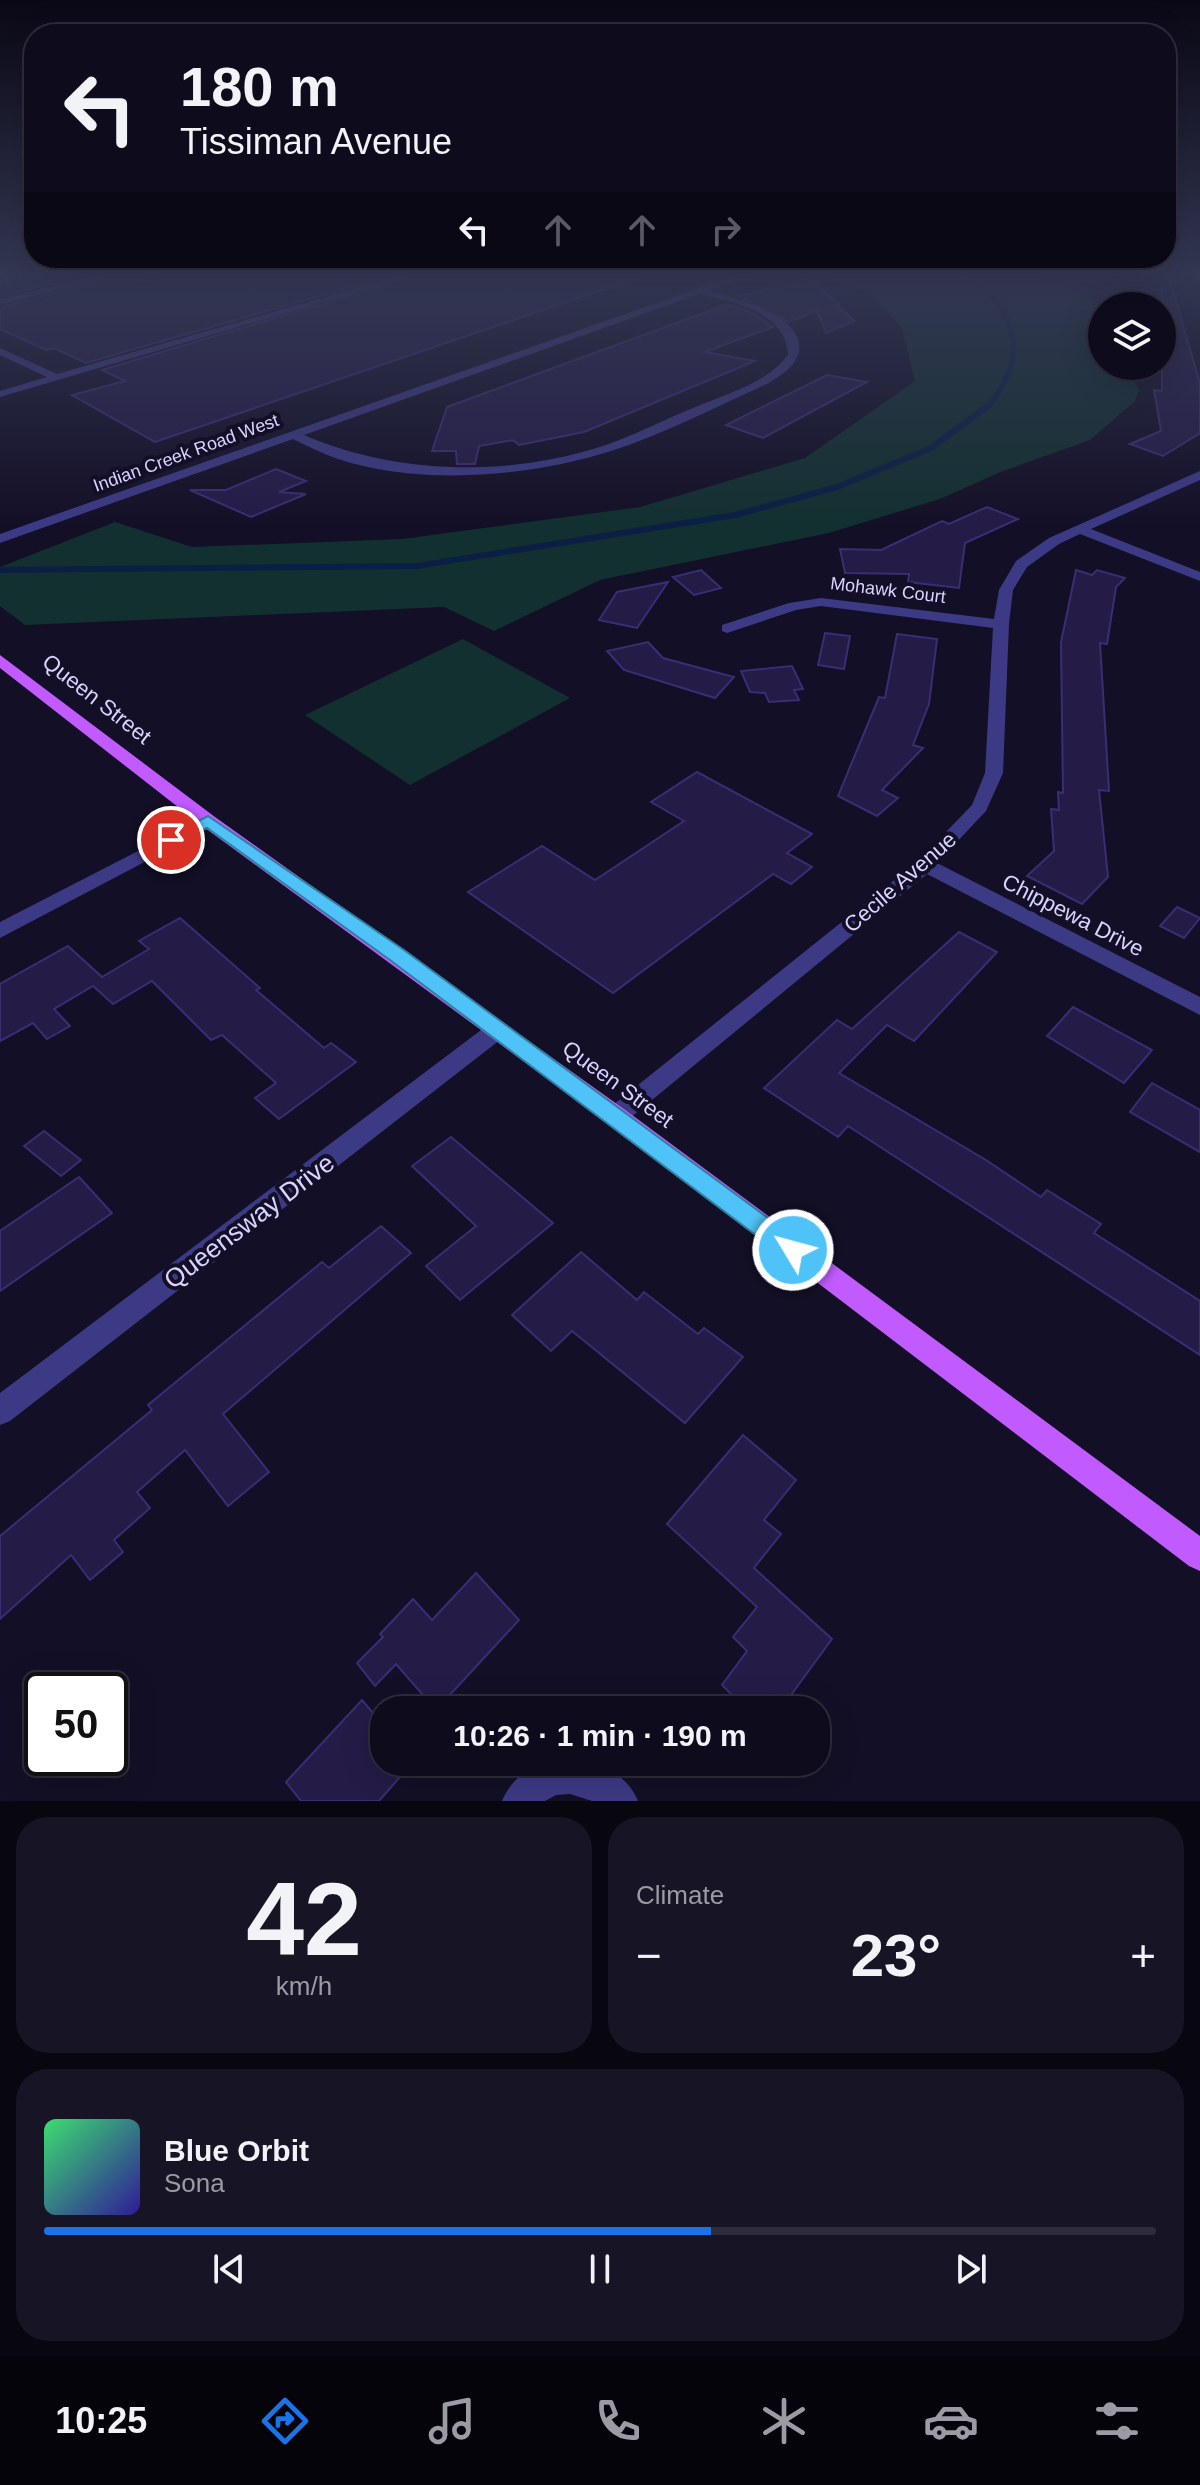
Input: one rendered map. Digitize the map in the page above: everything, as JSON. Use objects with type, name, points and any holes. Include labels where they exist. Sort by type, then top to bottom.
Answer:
[{"type":"main road","name":"Queen Street","points":[[0,660],[208,821],[616,1116],[1200,1555]]},
{"type":"street","points":[[15,358],[57,378]]},
{"type":"street","points":[[0,394],[126,358]]},
{"type":"street","name":"Indian Creek Road West","points":[[0,539],[507,358]]},
{"type":"street","points":[[291,434],[354,460],[435,471],[537,466],[608,448],[765,381],[791,358]]},
{"type":"street","name":"Cecile Avenue","points":[[616,1116],[925,865],[956,836],[989,789],[994,773],[1001,624],[1006,590],[1021,564],[1079,529],[1200,475]]},
{"type":"street","points":[[1079,529],[1200,577]]},
{"type":"street","name":"Mohawk Court","points":[[727,628],[794,606],[821,602],[1001,624]]},
{"type":"street","points":[[0,931],[208,821]]},
{"type":"street","name":"Chippewa Drive","points":[[925,865],[1200,1007]]},
{"type":"street","name":"Queensway Drive","points":[[0,1411],[497,1030]]},
{"type":"street","points":[[520,1801],[543,1782],[564,1775],[587,1777],[608,1787],[620,1801]]},
{"type":"green space","points":[[909,358],[1088,358],[1088,380],[1133,380],[1139,389],[1135,401],[1090,440],[1003,471],[940,499],[829,533],[600,580],[494,631],[444,607],[25,625],[0,606],[0,567],[115,522],[192,547],[402,539],[640,507],[805,458],[915,381]]},
{"type":"green space","points":[[463,639],[570,698],[410,785],[305,715]]},
{"type":"building","points":[[75,358],[103,358],[86,363]]},
{"type":"building","points":[[142,358],[402,358],[155,442],[72,395],[125,381],[102,370]]},
{"type":"building","points":[[581,358],[739,358],[755,361],[584,432],[519,445],[513,440],[479,446],[475,464],[457,464],[456,451],[432,451],[447,407]]},
{"type":"building","points":[[1176,358],[1193,358],[1200,383],[1200,433],[1163,456],[1130,444],[1161,431],[1154,390],[1162,391],[1162,380],[1176,380]]},
{"type":"building","points":[[827,375],[867,382],[763,438],[726,425]]},
{"type":"building","points":[[276,469],[306,481],[279,492],[306,494],[251,517],[190,490],[226,490]]},
{"type":"building","points":[[987,507],[1018,519],[965,543],[959,588],[908,582],[909,574],[845,573],[840,549],[881,550],[942,521],[949,524]]},
{"type":"building","points":[[701,570],[721,588],[694,595],[673,577]]},
{"type":"building","points":[[1076,570],[1092,575],[1097,570],[1125,578],[1116,587],[1107,644],[1100,643],[1109,791],[1099,790],[1108,877],[1082,904],[1027,876],[1054,851],[1051,809],[1059,810],[1058,792],[1063,793],[1061,642]]},
{"type":"building","points":[[668,582],[637,628],[599,620],[617,592]]},
{"type":"building","points":[[825,633],[850,636],[844,669],[818,665]]},
{"type":"building","points":[[897,634],[937,639],[929,704],[913,745],[923,748],[882,790],[898,798],[877,816],[838,796],[879,697],[885,698]]},
{"type":"building","points":[[648,642],[663,658],[734,677],[715,698],[624,670],[607,651]]},
{"type":"building","points":[[792,666],[803,689],[794,690],[799,700],[769,702],[765,693],[750,692],[741,671]]},
{"type":"building","points":[[697,772],[812,834],[787,853],[812,867],[791,884],[773,874],[613,993],[468,892],[542,846],[595,880],[684,821],[651,802]]},
{"type":"building","points":[[1177,907],[1200,918],[1184,938],[1160,926]]},
{"type":"building","points":[[180,918],[260,988],[256,990],[324,1048],[331,1043],[356,1062],[279,1119],[255,1098],[276,1083],[222,1035],[211,1040],[152,981],[113,1004],[93,986],[54,1009],[70,1026],[47,1039],[33,1023],[0,1041],[0,984],[68,946],[102,977],[149,949],[139,941]]},
{"type":"building","points":[[959,932],[997,952],[914,1041],[887,1025],[839,1073],[986,1160],[1041,1197],[1047,1190],[1101,1224],[1094,1233],[1200,1301],[1200,1355],[848,1126],[838,1137],[764,1088],[837,1020],[852,1029]]},
{"type":"building","points":[[1073,1007],[1152,1050],[1124,1083],[1047,1036]]},
{"type":"building","points":[[1152,1083],[1200,1110],[1200,1152],[1130,1112]]},
{"type":"building","points":[[44,1131],[81,1160],[61,1176],[24,1146]]},
{"type":"building","points":[[451,1137],[553,1223],[460,1300],[426,1266],[476,1226],[412,1166]]},
{"type":"building","points":[[79,1177],[112,1213],[0,1291],[0,1231]]},
{"type":"building","points":[[381,1226],[411,1253],[223,1414],[269,1472],[228,1506],[185,1450],[137,1492],[150,1508],[114,1540],[123,1552],[90,1580],[71,1555],[0,1619],[0,1536],[152,1410],[148,1405],[322,1262],[329,1268]]},
{"type":"building","points":[[581,1252],[637,1300],[644,1292],[698,1334],[704,1328],[743,1357],[685,1423],[572,1331],[551,1351],[512,1315]]},
{"type":"building","points":[[743,1435],[796,1480],[764,1520],[781,1534],[754,1568],[832,1639],[790,1696],[733,1696],[722,1685],[747,1651],[733,1637],[757,1607],[667,1524]]},
{"type":"building","points":[[476,1573],[519,1620],[449,1696],[424,1696],[396,1664],[375,1686],[357,1663],[383,1637],[380,1634],[413,1599],[432,1620]]},
{"type":"building","points":[[362,1700],[370,1709],[370,1776],[401,1776],[379,1801],[301,1801],[286,1782]]},
{"type":"waterway","points":[[988,406],[1001,388],[1012,358]]},
{"type":"waterway","points":[[0,570],[417,566],[735,515],[837,487],[931,448],[988,406]]},
{"type":"route","points":[[171,840],[208,821],[397,955],[793,1250]]}]
